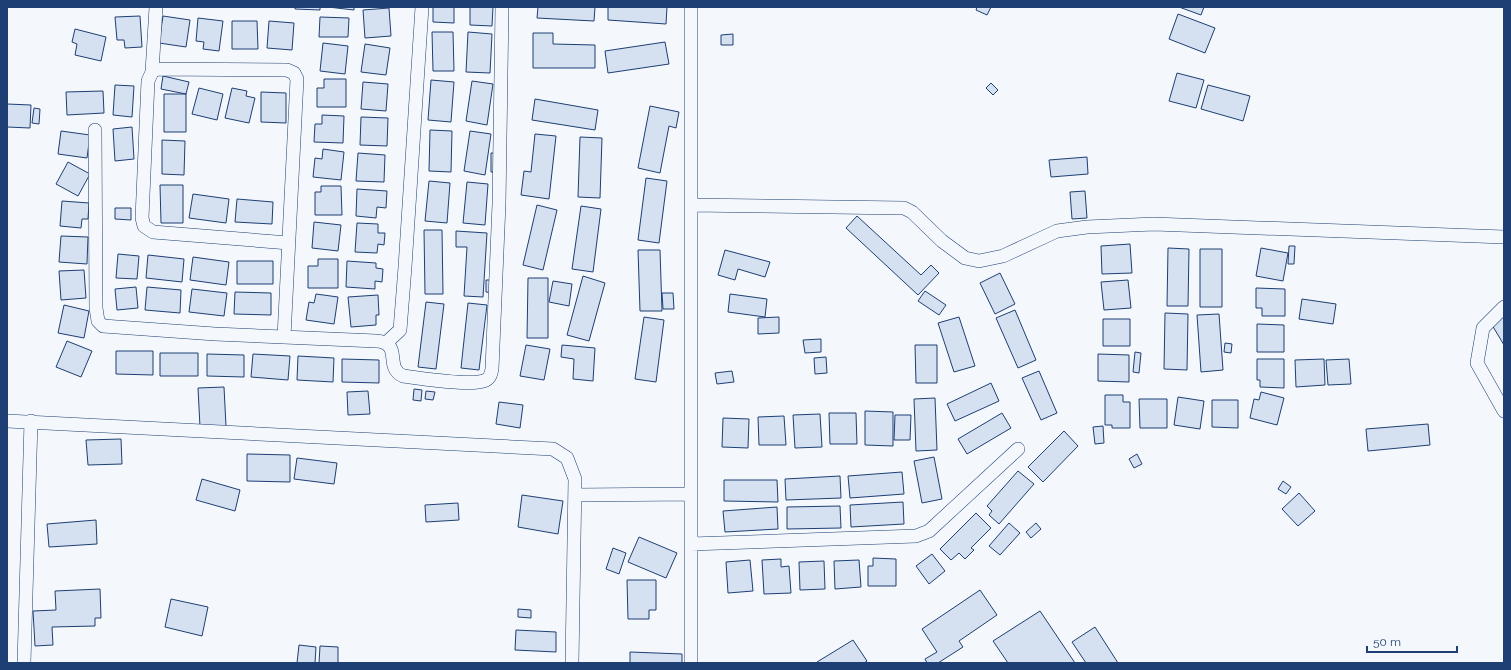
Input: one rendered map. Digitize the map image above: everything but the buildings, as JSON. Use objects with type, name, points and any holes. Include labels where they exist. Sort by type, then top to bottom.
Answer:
[{"type":"street","points":[[156,7],[152,72],[148,81],[142,218],[144,226],[153,232],[289,243]]},
{"type":"street","points":[[386,343],[400,330],[422,7]]},
{"type":"street","points":[[95,130],[96,308],[98,321],[104,326],[376,341],[386,343],[392,350],[393,365],[397,373],[403,376],[473,383],[486,380],[490,377],[492,370],[499,204],[502,7]]},
{"type":"street","points":[[691,7],[691,663]]},
{"type":"street","points":[[152,72],[157,69],[287,70],[294,73],[297,79],[284,337]]},
{"type":"street","points":[[691,205],[904,208],[912,212],[948,245],[965,258],[979,261],[1003,256],[1057,231],[1087,227],[1154,224],[1504,237]]},
{"type":"street","points":[[1504,307],[1483,328],[1477,363],[1504,411]]},
{"type":"street","points":[[7,421],[31,421],[553,449],[567,458],[575,480],[572,663]]},
{"type":"street","points":[[24,663],[31,421]]},
{"type":"street","points":[[691,544],[916,536],[930,531],[1018,449]]},
{"type":"street","points":[[575,495],[691,494]]}]
